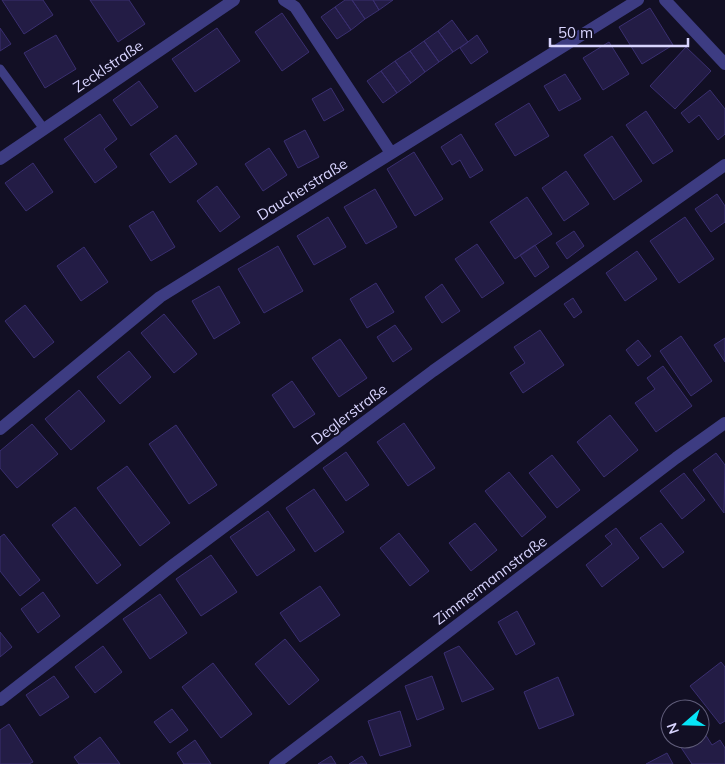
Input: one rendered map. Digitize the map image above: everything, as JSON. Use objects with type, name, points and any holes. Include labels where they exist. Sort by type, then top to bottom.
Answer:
[{"type":"street","name":"Zecklstraße","points":[[0,159],[234,0]]},
{"type":"street","points":[[284,0],[295,7],[391,152]]},
{"type":"street","name":"Daucherstraße","points":[[0,429],[160,297],[638,0]]},
{"type":"street","points":[[665,0],[725,64]]},
{"type":"street","name":"Deglerstraße","points":[[0,700],[173,565],[433,371],[725,165]]},
{"type":"street","name":"Zimmermannstraße","points":[[275,764],[668,464],[725,423]]},
{"type":"lane","points":[[0,69],[44,129]]},
{"type":"building","points":[[2,0],[43,0],[53,15],[24,34]]},
{"type":"building","points":[[90,0],[129,0],[145,24],[118,42]]},
{"type":"building","points":[[345,0],[352,0],[365,19],[351,30],[335,7]]},
{"type":"building","points":[[352,0],[373,0],[379,10],[365,19]]},
{"type":"building","points":[[373,0],[393,0],[379,10]]},
{"type":"building","points":[[335,7],[351,30],[337,39],[321,17]]},
{"type":"building","points":[[650,8],[673,45],[642,64],[619,27]]},
{"type":"building","points":[[282,13],[309,52],[282,71],[255,32]]},
{"type":"building","points":[[452,20],[468,42],[453,52],[438,31]]},
{"type":"building","points":[[0,28],[11,44],[0,51]]},
{"type":"building","points":[[217,28],[240,61],[195,92],[172,59]]},
{"type":"building","points":[[438,31],[453,52],[439,62],[424,41]]},
{"type":"building","points":[[56,35],[76,69],[45,88],[24,53]]},
{"type":"building","points":[[477,35],[488,52],[471,64],[460,48]]},
{"type":"building","points":[[424,41],[439,62],[425,72],[410,51]]},
{"type":"building","points":[[609,42],[629,74],[603,90],[583,58]]},
{"type":"building","points":[[686,47],[711,71],[675,109],[650,86]]},
{"type":"building","points":[[410,51],[425,72],[411,83],[395,61]]},
{"type":"building","points":[[395,61],[411,83],[397,93],[381,71]]},
{"type":"building","points":[[381,71],[397,93],[383,103],[367,81]]},
{"type":"building","points":[[565,74],[581,99],[559,111],[544,86]]},
{"type":"building","points":[[139,81],[158,107],[131,126],[113,100]]},
{"type":"building","points":[[331,88],[344,110],[324,121],[312,99]]},
{"type":"building","points":[[710,90],[725,109],[725,134],[718,140],[699,115],[689,123],[681,113]]},
{"type":"building","points":[[529,103],[549,136],[515,156],[495,124]]},
{"type":"building","points":[[646,111],[673,151],[653,164],[626,125]]},
{"type":"building","points":[[100,114],[117,139],[104,149],[117,167],[95,183],[64,139]]},
{"type":"building","points":[[305,130],[319,157],[298,168],[284,141]]},
{"type":"building","points":[[461,134],[483,170],[470,178],[460,160],[452,165],[441,147]]},
{"type":"building","points":[[176,135],[197,164],[170,183],[150,154]]},
{"type":"building","points":[[612,136],[642,181],[614,200],[584,155]]},
{"type":"building","points":[[269,148],[287,175],[263,191],[245,164]]},
{"type":"building","points":[[414,152],[443,199],[415,216],[387,169]]},
{"type":"building","points":[[33,163],[53,192],[26,211],[5,183]]},
{"type":"building","points":[[566,171],[589,204],[564,221],[542,188]]},
{"type":"building","points":[[217,186],[240,217],[220,232],[197,201]]},
{"type":"building","points":[[375,189],[397,227],[366,244],[344,207]]},
{"type":"building","points":[[717,194],[725,206],[725,222],[711,232],[695,209]]},
{"type":"building","points":[[527,197],[552,234],[515,259],[490,222]]},
{"type":"building","points":[[153,211],[175,247],[151,261],[129,226]]},
{"type":"building","points":[[328,217],[346,247],[314,265],[297,236]]},
{"type":"building","points":[[685,217],[714,259],[679,283],[650,241]]},
{"type":"building","points":[[574,231],[584,246],[567,259],[556,243]]},
{"type":"building","points":[[477,244],[504,283],[482,298],[455,259]]},
{"type":"building","points":[[535,245],[549,267],[535,277],[520,255]]},
{"type":"building","points":[[278,246],[303,291],[264,313],[238,269]]},
{"type":"building","points":[[84,247],[108,282],[81,301],[57,266]]},
{"type":"building","points":[[637,251],[657,279],[625,301],[606,273]]},
{"type":"building","points":[[376,283],[394,312],[367,328],[350,299]]},
{"type":"building","points":[[442,284],[460,311],[442,323],[425,297]]},
{"type":"building","points":[[219,286],[240,323],[214,339],[192,301]]},
{"type":"building","points":[[573,298],[582,312],[574,318],[564,304]]},
{"type":"building","points":[[25,305],[54,342],[34,358],[5,321]]},
{"type":"building","points":[[164,314],[197,354],[174,373],[141,333]]},
{"type":"building","points":[[395,325],[412,349],[393,362],[377,337]]},
{"type":"building","points":[[540,330],[564,365],[523,393],[510,373],[525,363],[514,347]]},
{"type":"building","points":[[681,336],[712,381],[691,396],[660,351]]},
{"type":"building","points":[[725,338],[725,362],[714,345]]},
{"type":"building","points":[[340,339],[367,378],[339,397],[312,358]]},
{"type":"building","points":[[638,340],[651,356],[638,366],[626,350]]},
{"type":"building","points":[[129,351],[151,377],[120,404],[97,377]]},
{"type":"building","points":[[663,366],[692,406],[656,432],[635,403],[655,389],[647,378]]},
{"type":"building","points":[[292,381],[315,414],[294,428],[272,395]]},
{"type":"building","points":[[79,390],[105,421],[71,450],[45,419]]},
{"type":"building","points":[[610,415],[638,450],[604,477],[577,442]]},
{"type":"building","points":[[404,423],[435,468],[408,486],[377,442]]},
{"type":"building","points":[[32,424],[58,454],[17,488],[0,468],[0,451]]},
{"type":"building","points":[[176,425],[217,485],[189,504],[149,444]]},
{"type":"building","points":[[346,452],[369,485],[346,501],[323,468]]},
{"type":"building","points":[[716,453],[725,465],[724,513],[693,470]]},
{"type":"building","points":[[552,455],[580,490],[557,508],[529,473]]},
{"type":"building","points":[[127,466],[170,523],[140,546],[97,488]]},
{"type":"building","points":[[509,472],[546,517],[522,537],[485,491]]},
{"type":"building","points":[[684,473],[705,500],[682,519],[660,491]]},
{"type":"building","points":[[314,489],[344,532],[315,552],[286,508]]},
{"type":"building","points":[[75,507],[121,565],[97,584],[52,525]]},
{"type":"building","points":[[268,511],[295,550],[257,576],[230,537]]},
{"type":"building","points":[[475,523],[497,550],[471,571],[449,543]]},
{"type":"building","points":[[661,523],[684,552],[663,568],[640,538]]},
{"type":"building","points":[[616,528],[639,558],[602,587],[586,565],[612,544],[605,536]]},
{"type":"building","points":[[399,533],[429,571],[410,586],[380,548]]},
{"type":"building","points":[[4,534],[40,580],[20,596],[0,571],[0,537]]},
{"type":"building","points":[[211,555],[237,592],[201,616],[176,579]]},
{"type":"building","points":[[320,586],[340,615],[300,642],[280,613]]},
{"type":"building","points":[[43,592],[60,616],[38,633],[21,609]]},
{"type":"building","points":[[160,594],[187,633],[150,659],[123,619]]},
{"type":"building","points":[[517,611],[535,644],[516,655],[498,622]]},
{"type":"building","points":[[0,632],[12,647],[0,657]]},
{"type":"building","points":[[285,639],[319,680],[289,705],[255,664]]},
{"type":"building","points":[[103,646],[122,672],[95,693],[75,667]]},
{"type":"building","points":[[459,646],[494,689],[462,702],[444,653]]},
{"type":"building","points":[[721,662],[725,667],[725,721],[720,724],[710,711],[710,699],[700,699],[690,686]]},
{"type":"building","points":[[213,663],[252,714],[221,738],[182,687]]},
{"type":"building","points":[[54,676],[69,697],[40,716],[26,695]]},
{"type":"building","points":[[432,676],[444,709],[417,720],[405,686]]},
{"type":"building","points":[[558,677],[574,715],[539,729],[524,692]]},
{"type":"building","points":[[172,709],[188,730],[170,743],[154,722]]},
{"type":"building","points":[[400,711],[411,746],[380,756],[368,721]]},
{"type":"building","points":[[9,724],[33,762],[29,764],[0,764],[0,730]]},
{"type":"building","points":[[100,737],[120,764],[79,764],[74,757]]},
{"type":"building","points":[[195,740],[211,764],[184,764],[177,753]]},
{"type":"building","points":[[720,740],[725,748],[725,764],[692,764],[682,749],[710,749],[710,742],[712,745]]},
{"type":"building","points":[[667,753],[673,764],[646,764]]},
{"type":"building","points":[[331,756],[336,764],[318,764]]},
{"type":"building","points":[[362,756],[367,764],[349,764]]}]
